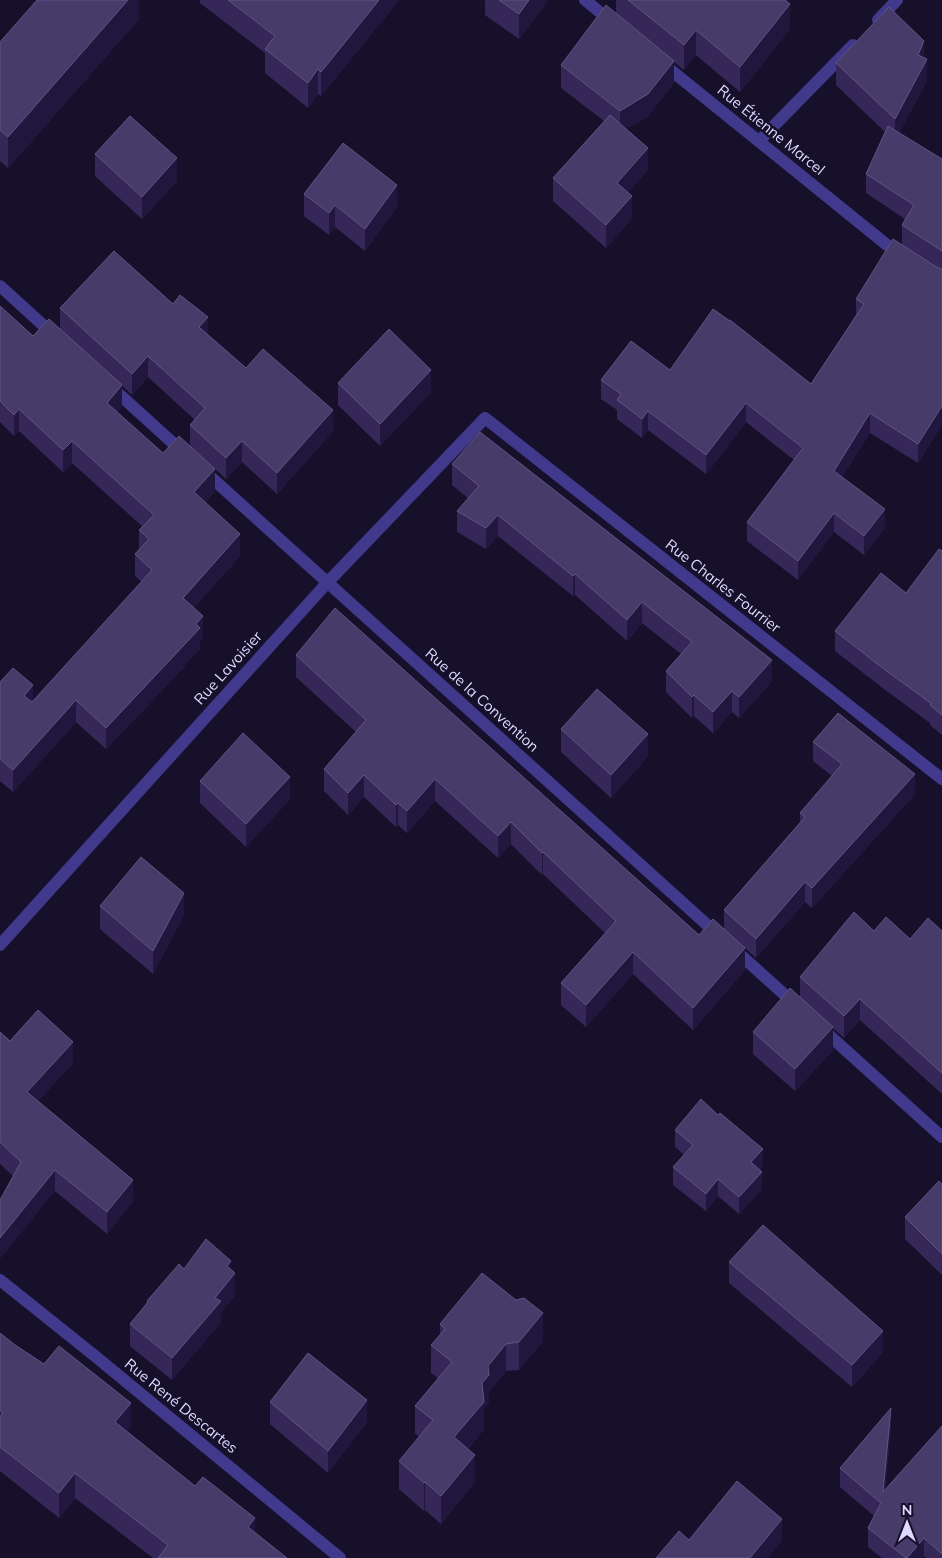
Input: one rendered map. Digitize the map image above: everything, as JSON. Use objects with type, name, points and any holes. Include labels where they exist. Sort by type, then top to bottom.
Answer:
[{"type":"street","points":[[585,0],[623,31]]},
{"type":"street","points":[[759,141],[897,0]]},
{"type":"street","name":"Rue Étienne Marcel","points":[[653,55],[887,245],[910,260]]},
{"type":"street","points":[[0,286],[65,346]]},
{"type":"street","name":"Rue de la Convention","points":[[102,378],[942,1137]]},
{"type":"street","name":"Rue Lavoisier","points":[[0,945],[327,583],[485,418]]},
{"type":"street","name":"Rue Charles Fourrier","points":[[485,418],[942,779]]},
{"type":"street","name":"Rue René Descartes","points":[[0,1280],[340,1558]]},
{"type":"building","points":[[37,0],[128,0],[8,137],[0,130],[0,42]]},
{"type":"building","points":[[228,0],[379,0],[321,72],[318,69],[308,83],[265,49],[275,36]]},
{"type":"building","points":[[499,0],[529,0],[519,14]]},
{"type":"building","points":[[628,0],[785,0],[790,4],[740,67],[696,30],[684,45]]},
{"type":"building","points":[[606,5],[674,61],[648,94],[620,111],[561,65]]},
{"type":"building","points":[[889,7],[924,41],[918,55],[927,59],[895,119],[836,63]]},
{"type":"building","points":[[610,115],[648,148],[617,183],[632,196],[606,225],[553,178]]},
{"type":"building","points":[[130,116],[177,158],[142,197],[95,154]]},
{"type":"building","points":[[888,126],[942,159],[942,251],[902,225],[914,205],[866,174]]},
{"type":"building","points":[[343,143],[397,185],[365,229],[335,205],[329,213],[304,194]]},
{"type":"building","points":[[893,239],[942,269],[942,406],[918,444],[870,413],[834,471],[885,509],[864,536],[834,513],[798,561],[747,522],[803,448],[746,403],[706,455],[648,411],[642,419],[617,400],[621,394],[601,380],[631,341],[670,370],[713,309],[730,320],[811,384],[864,304],[856,299]]},
{"type":"building","points":[[114,251],[173,304],[180,295],[208,317],[199,327],[246,368],[263,349],[333,410],[277,473],[242,441],[226,458],[190,425],[205,408],[148,356],[132,374],[60,308]]},
{"type":"building","points":[[0,306],[33,336],[49,319],[122,385],[107,403],[163,453],[179,436],[215,469],[194,492],[240,534],[183,598],[203,616],[196,624],[200,628],[106,728],[76,700],[13,770],[0,759],[0,682],[13,668],[33,685],[24,696],[32,702],[152,570],[135,554],[149,539],[139,530],[154,515],[72,441],[63,450],[19,409],[14,415],[0,401]]},
{"type":"building","points":[[389,329],[431,370],[380,424],[338,383]]},
{"type":"building","points":[[480,432],[772,660],[739,697],[732,691],[713,712],[694,695],[692,697],[666,671],[692,642],[642,602],[627,620],[575,574],[573,576],[498,515],[486,528],[457,511],[479,486],[452,464]]},
{"type":"building","points":[[939,549],[942,551],[942,715],[930,705],[932,704],[835,631],[881,573],[906,593]]},
{"type":"building","points":[[335,608],[699,935],[713,919],[745,948],[693,1008],[633,952],[586,1005],[561,983],[616,921],[511,822],[498,836],[435,779],[407,811],[398,803],[396,805],[364,775],[348,793],[324,769],[366,720],[296,655]]},
{"type":"building","points":[[597,689],[648,734],[611,775],[561,729]]},
{"type":"building","points":[[838,713],[915,774],[812,888],[805,882],[756,939],[724,910],[805,817],[800,813],[842,764],[813,742]]},
{"type":"building","points":[[243,733],[290,777],[246,824],[200,781]]},
{"type":"building","points":[[141,857],[184,893],[153,951],[100,906]]},
{"type":"building","points":[[854,912],[874,931],[886,917],[910,939],[928,918],[942,931],[942,1073],[860,999],[844,1016],[800,977]]},
{"type":"building","points":[[790,988],[833,1027],[795,1069],[753,1032]]},
{"type":"building","points":[[38,1010],[73,1042],[27,1092],[133,1180],[107,1212],[55,1170],[0,1238],[0,1200],[21,1162],[0,1142],[0,1032],[10,1041]]},
{"type":"building","points":[[701,1099],[718,1115],[720,1113],[763,1149],[751,1162],[762,1172],[739,1197],[718,1179],[706,1194],[673,1167],[693,1145],[675,1130]]},
{"type":"building","points":[[939,1181],[942,1184],[942,1254],[905,1217]]},
{"type":"building","points":[[763,1225],[883,1331],[852,1365],[729,1262]]},
{"type":"building","points":[[206,1239],[231,1261],[227,1266],[235,1273],[215,1298],[221,1301],[172,1358],[130,1324],[179,1264],[184,1269]]},
{"type":"building","points":[[482,1273],[516,1300],[524,1298],[543,1313],[519,1342],[506,1344],[488,1366],[489,1375],[482,1383],[484,1402],[454,1437],[475,1455],[441,1496],[399,1461],[433,1420],[415,1406],[452,1362],[431,1345],[445,1329],[440,1324]]},
{"type":"building","points":[[0,1333],[44,1364],[59,1346],[131,1403],[115,1422],[195,1486],[203,1477],[255,1518],[248,1527],[287,1558],[158,1558],[168,1545],[75,1473],[59,1493],[0,1447],[0,1417],[3,1413],[0,1410]]},
{"type":"building","points":[[308,1353],[367,1400],[328,1451],[270,1402]]},
{"type":"building","points":[[891,1408],[883,1492],[942,1426],[942,1554],[924,1538],[906,1558],[868,1528],[881,1503],[840,1468]]},
{"type":"building","points":[[737,1481],[782,1519],[750,1558],[656,1558],[679,1531],[689,1540]]}]
